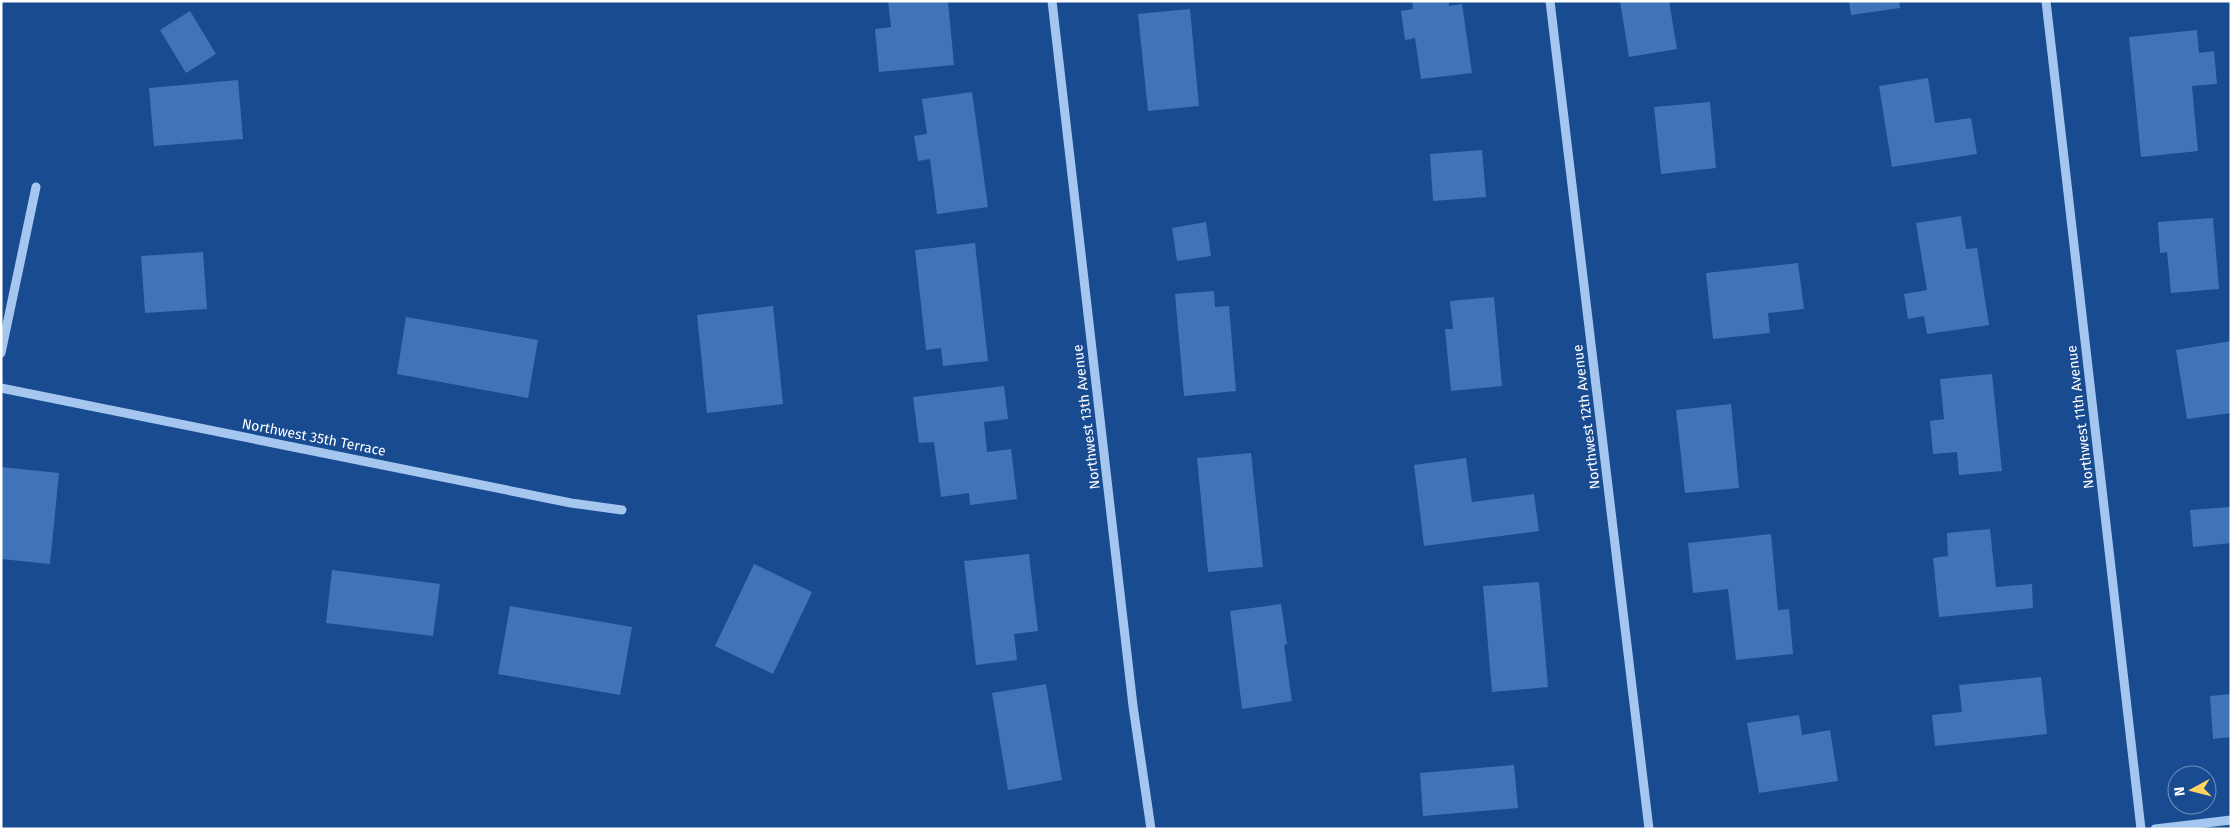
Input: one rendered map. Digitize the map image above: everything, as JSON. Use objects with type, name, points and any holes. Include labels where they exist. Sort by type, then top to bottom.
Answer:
[{"type":"street","name":"Northwest 13th Avenue","points":[[1052,1],[1133,706],[1151,829]]},
{"type":"street","name":"Northwest 12th Avenue","points":[[1550,1],[1649,829]]},
{"type":"street","name":"Northwest 11th Avenue","points":[[2046,1],[2142,829]]},
{"type":"street","points":[[1,353],[36,187]]},
{"type":"street","name":"Northwest 35th Terrace","points":[[1,388],[562,501],[622,510]]},
{"type":"street","points":[[2156,829],[2231,820]]},
{"type":"building","points":[[888,1],[948,1],[954,65],[879,72],[875,29],[891,27]]},
{"type":"building","points":[[1412,1],[1449,1],[1449,6],[1462,4],[1472,73],[1421,79],[1415,38],[1405,40],[1401,11],[1413,9]]},
{"type":"building","points":[[1620,1],[1669,1],[1677,49],[1629,57]]},
{"type":"building","points":[[1849,1],[1899,1],[1900,8],[1851,15]]},
{"type":"building","points":[[1190,9],[1199,106],[1148,111],[1138,14]]},
{"type":"building","points":[[190,11],[216,54],[186,73],[160,30]]},
{"type":"building","points":[[2197,30],[2199,53],[2214,51],[2217,84],[2192,86],[2198,151],[2141,157],[2129,37]]},
{"type":"building","points":[[1928,78],[1935,123],[1971,118],[1977,154],[1892,167],[1879,86]]},
{"type":"building","points":[[238,80],[243,139],[154,146],[149,88]]},
{"type":"building","points":[[972,92],[988,207],[937,214],[930,159],[918,161],[914,136],[927,134],[922,99]]},
{"type":"building","points":[[1710,102],[1716,168],[1661,174],[1654,107]]},
{"type":"building","points":[[1482,150],[1486,197],[1433,201],[1430,154]]},
{"type":"building","points":[[1961,216],[1966,249],[1977,248],[1989,325],[1927,334],[1924,316],[1908,319],[1904,294],[1927,290],[1916,223]]},
{"type":"building","points":[[2213,218],[2219,289],[2171,293],[2167,252],[2160,253],[2158,222]]},
{"type":"building","points":[[1206,222],[1211,256],[1177,261],[1172,228]]},
{"type":"building","points":[[975,243],[988,361],[943,366],[941,348],[926,350],[915,250]]},
{"type":"building","points":[[203,252],[207,309],[145,313],[141,256]]},
{"type":"building","points":[[1798,263],[1804,309],[1768,313],[1770,333],[1713,339],[1706,273]]},
{"type":"building","points":[[1214,291],[1215,307],[1229,306],[1236,391],[1184,396],[1175,294]]},
{"type":"building","points":[[1494,297],[1502,386],[1451,391],[1445,329],[1453,329],[1450,301]]},
{"type":"building","points":[[773,306],[783,404],[707,413],[697,315]]},
{"type":"building","points":[[406,317],[538,340],[528,398],[397,374]]},
{"type":"building","points":[[2231,341],[2231,413],[2187,419],[2176,350]]},
{"type":"building","points":[[1992,374],[2002,471],[1959,475],[1957,452],[1933,454],[1930,421],[1944,419],[1940,379]]},
{"type":"building","points":[[1004,386],[1008,419],[984,422],[987,452],[1011,449],[1017,499],[970,505],[969,493],[941,497],[934,442],[919,443],[913,397]]},
{"type":"building","points":[[1731,404],[1739,488],[1685,493],[1676,410]]},
{"type":"building","points":[[1251,453],[1263,567],[1208,572],[1197,458]]},
{"type":"building","points":[[1466,458],[1472,502],[1534,494],[1539,531],[1424,546],[1414,465]]},
{"type":"building","points":[[1,467],[59,473],[50,564],[1,559]]},
{"type":"building","points":[[2231,507],[2231,543],[2193,547],[2190,510]]},
{"type":"building","points":[[1990,529],[1996,587],[2032,584],[2033,608],[1939,617],[1933,558],[1948,556],[1947,533]]},
{"type":"building","points":[[1771,534],[1778,610],[1789,609],[1793,654],[1736,660],[1728,589],[1693,593],[1688,543]]},
{"type":"building","points":[[1029,554],[1038,631],[1014,634],[1017,660],[976,665],[964,561]]},
{"type":"building","points":[[754,564],[812,592],[773,674],[715,646]]},
{"type":"building","points":[[332,570],[440,584],[433,636],[326,623]]},
{"type":"building","points":[[1539,582],[1548,687],[1492,692],[1483,586]]},
{"type":"building","points":[[1281,604],[1287,644],[1284,645],[1292,701],[1242,709],[1230,611]]},
{"type":"building","points":[[510,606],[632,627],[620,695],[498,674]]},
{"type":"building","points":[[2041,677],[2047,734],[1935,746],[1932,715],[1962,712],[1959,685]]},
{"type":"building","points":[[1046,684],[1062,780],[1008,790],[992,693]]},
{"type":"building","points":[[2231,694],[2231,737],[2213,739],[2210,696]]},
{"type":"building","points":[[1799,715],[1802,735],[1830,730],[1838,781],[1759,793],[1747,723]]},
{"type":"building","points":[[1514,765],[1518,808],[1423,816],[1420,773]]}]
